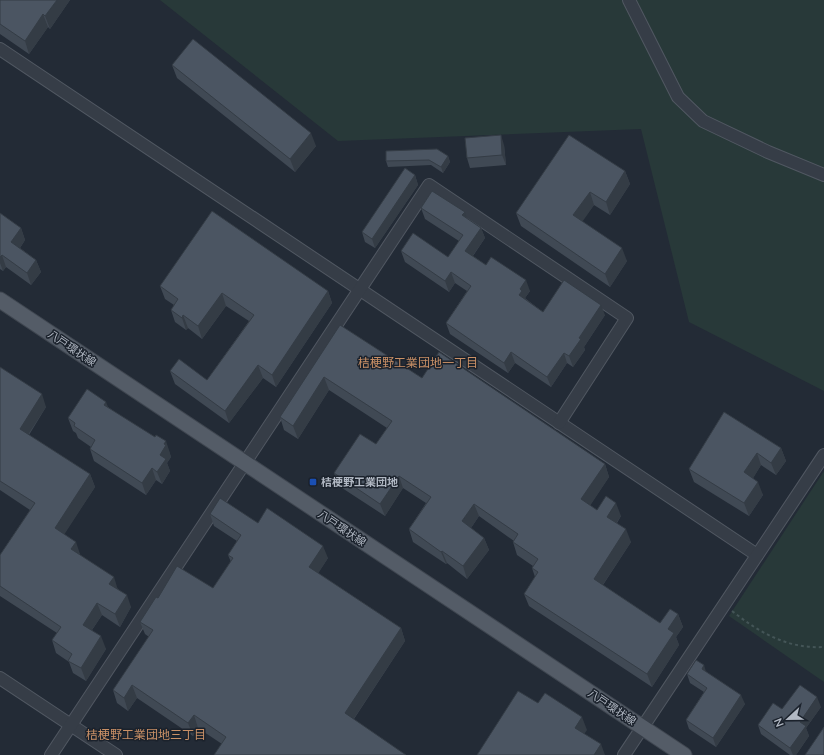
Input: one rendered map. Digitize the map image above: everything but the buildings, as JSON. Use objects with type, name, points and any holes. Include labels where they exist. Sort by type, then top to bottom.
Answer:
[{"type":"main road","name":"八戸環状線","points":[[0,300],[684,755]]},
{"type":"street","points":[[629,0],[678,97],[703,121],[768,152],[824,175]]},
{"type":"street","points":[[0,49],[757,555]]},
{"type":"street","points":[[51,755],[429,185],[627,318],[559,423]]},
{"type":"street","points":[[624,755],[824,455]]},
{"type":"street","points":[[0,678],[116,755]]},
{"type":"path","points":[[724,604],[734,613],[780,641],[805,647],[824,647]]},
{"type":"shaded area","points":[[160,0],[824,0],[824,391],[689,322],[641,129],[338,141]]},
{"type":"shaded area","points":[[824,471],[824,682],[729,616]]},
{"type":"place","name":"桔梗野工業団地","points":[[313,482]]},
{"type":"district","name":"桔梗野工業団地一丁目","points":[[418,363]]},
{"type":"district","name":"桔梗野工業団地三丁目","points":[[146,735]]}]
